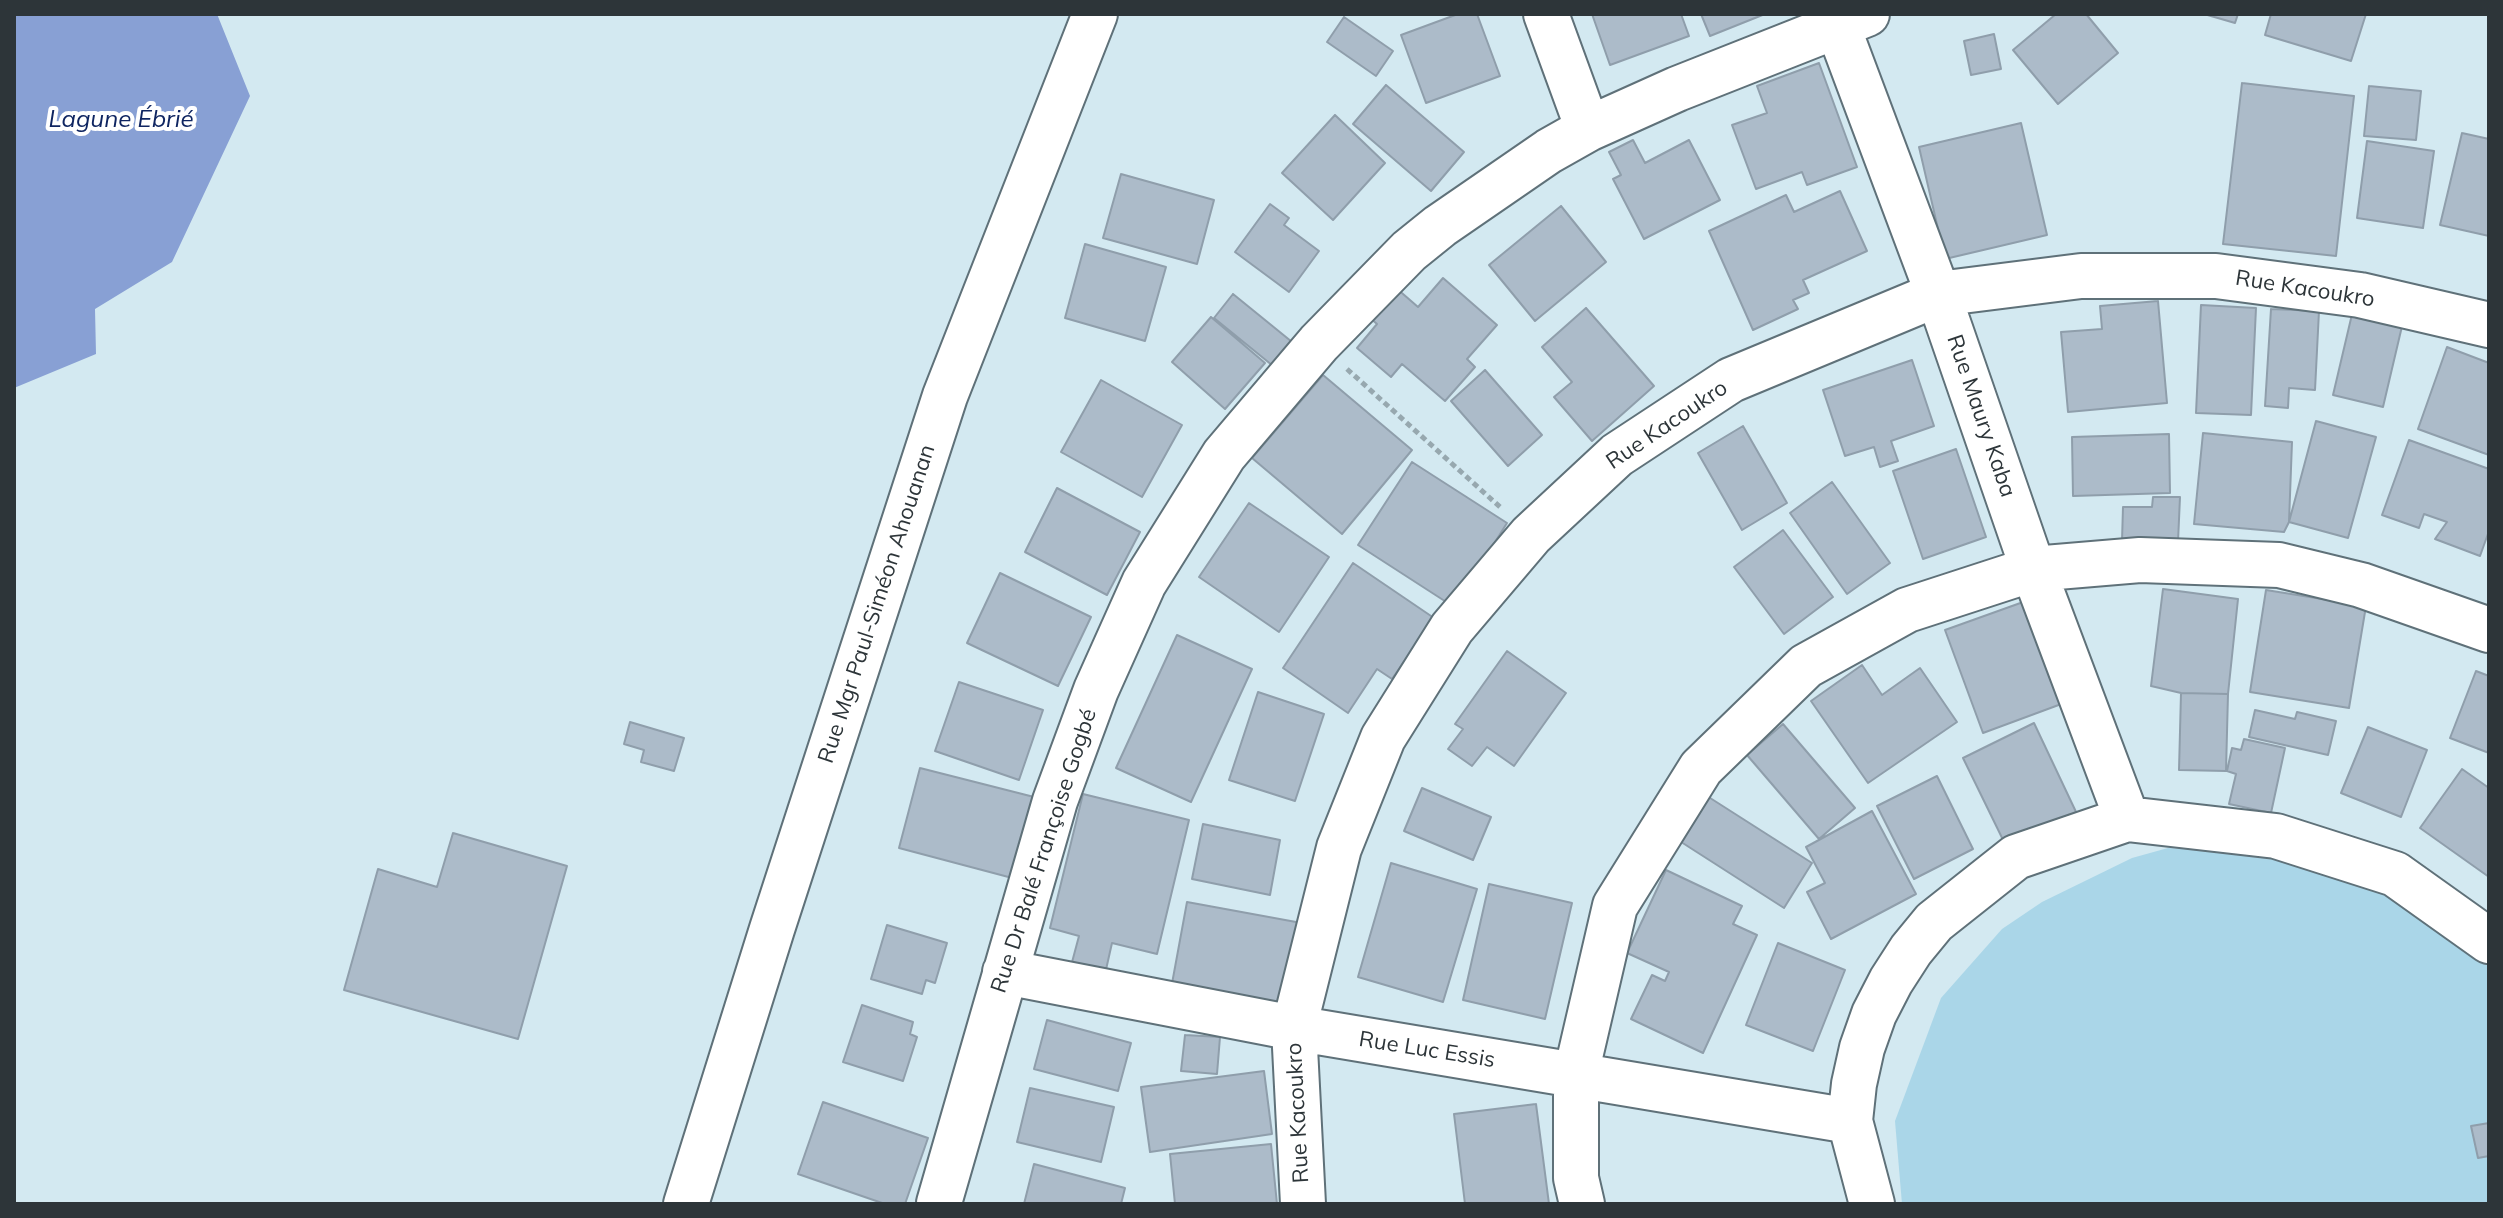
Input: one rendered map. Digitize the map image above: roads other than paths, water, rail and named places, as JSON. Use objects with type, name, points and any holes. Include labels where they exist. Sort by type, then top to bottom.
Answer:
[{"type":"street","name":"Rue Mgr Paul-Siméon Ahouanan","points":[[686,1204],[945,396],[1095,14]]},
{"type":"street","points":[[1546,14],[1588,129]]},
{"type":"street","name":"Rue Dr Balé Françoise Gogbé","points":[[939,1203],[1060,787],[1096,690],[1144,583],[1224,455],[1319,343],[1409,251],[1440,226],[1549,151],[1588,129],[1846,18]]},
{"type":"street","name":"Rue Maury Kaba","points":[[1846,18],[2033,569],[2127,819]]},
{"type":"street","name":"Rue Kacoukro","points":[[1303,1204],[1294,1028],[1339,848],[1383,738],[1452,628],[1531,535],[1617,455],[1731,380],[1938,294],[2081,276],[2216,276],[2360,295],[2489,325]]},
{"type":"street","points":[[1582,1204],[1576,1178],[1576,1074],[1615,906],[1701,768],[1806,666],[1907,610],[2033,569],[2140,560],[2279,565],[2361,585],[2489,630]]},
{"type":"street","points":[[1872,1204],[1850,1121],[1862,1048],[1874,1014],[1911,950],[1934,922],[2016,857],[2127,819],[2276,836],[2395,874],[2489,941]]},
{"type":"street","name":"Rue Luc Essis","points":[[1005,972],[1294,1028],[1850,1121]]},
{"type":"water","name":"Lagune Ébrié","points":[[14,14],[217,14],[250,96],[172,262],[95,309],[96,354],[14,388]]}]
